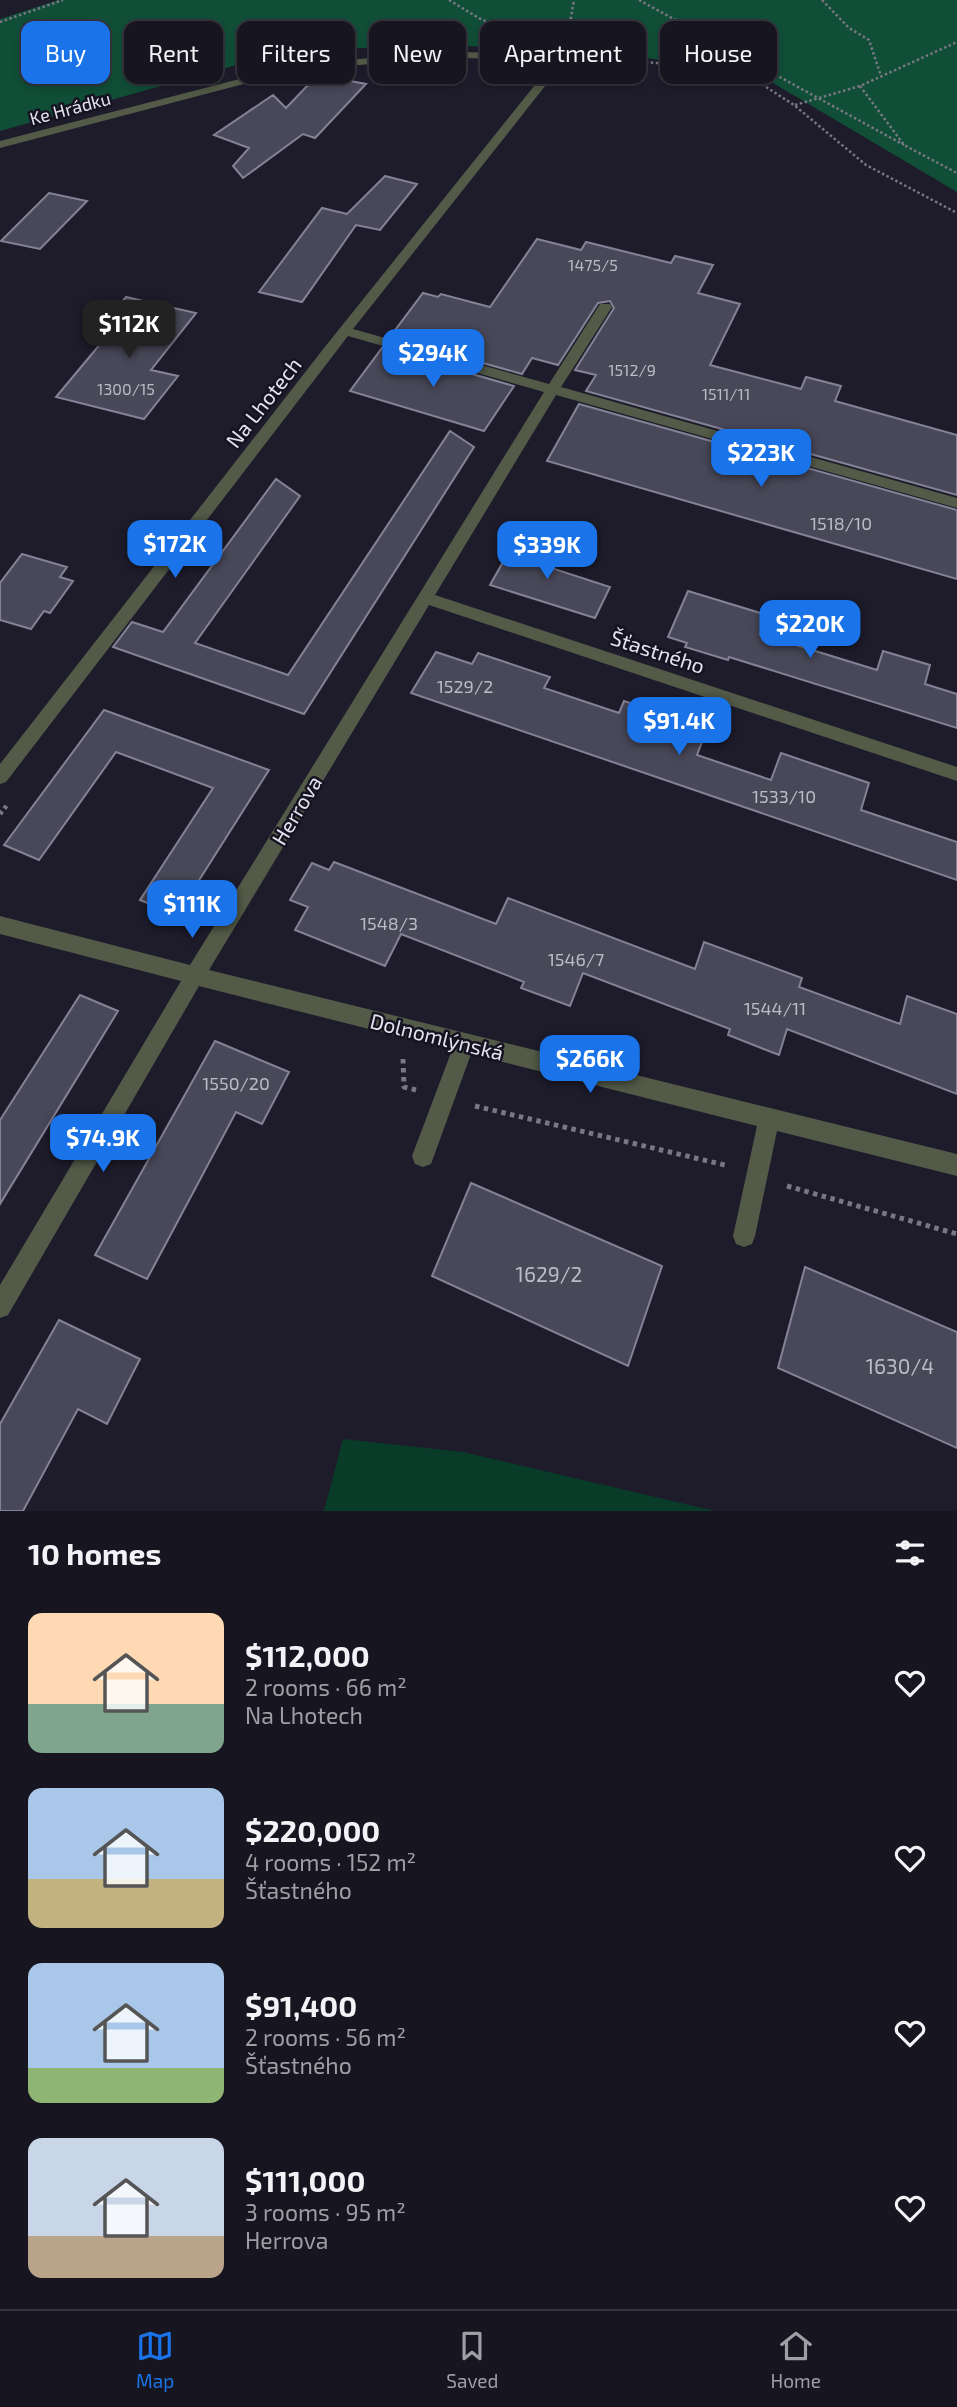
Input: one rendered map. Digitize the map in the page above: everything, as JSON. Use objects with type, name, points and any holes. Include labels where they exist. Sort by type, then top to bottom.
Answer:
[{"type":"street","name":"Ke Hrádku","points":[[0,145],[300,66],[480,55]]},
{"type":"street","name":"Na Lhotech","points":[[0,777],[345,331],[542,84]]},
{"type":"street","name":"Herrova","points":[[0,1307],[195,975],[605,307]]},
{"type":"street","points":[[345,331],[957,503]]},
{"type":"street","name":"Šťastného","points":[[425,598],[957,774]]},
{"type":"street","name":"Dolnomlýnská","points":[[0,925],[957,1165]]},
{"type":"street","points":[[423,1156],[465,1042]]},
{"type":"street","points":[[744,1236],[769,1118]]},
{"type":"path","points":[[0,22],[63,0]]},
{"type":"path","points":[[449,0],[486,21]]},
{"type":"path","points":[[570,21],[574,0]]},
{"type":"path","points":[[639,0],[957,173]]},
{"type":"path","points":[[822,0],[849,28],[869,40],[881,77]]},
{"type":"path","points":[[794,105],[860,86],[957,43]]},
{"type":"path","points":[[646,61],[746,74],[794,105],[866,165],[957,213]]},
{"type":"path","points":[[860,86],[904,145]]},
{"type":"path","points":[[402,1027],[404,1087],[444,1099],[758,1172],[782,1185],[957,1234]]},
{"type":"green space","points":[[58,0],[957,0],[957,192],[775,84],[777,84],[777,21],[660,21],[660,60],[646,58],[646,21],[480,21],[480,46],[466,46],[466,21],[369,21],[369,48],[355,48],[355,21],[237,21],[237,65],[223,69],[223,21],[124,21],[124,84],[169,84],[0,131],[0,19]]},
{"type":"green space","points":[[343,1439],[463,1452],[715,1511],[324,1511]]},
{"type":"building","points":[[311,84],[366,84],[315,138],[303,134],[243,178],[233,166],[249,148],[214,135],[273,95],[286,108]]},
{"type":"building","points":[[385,176],[417,184],[380,230],[356,225],[302,302],[259,292],[322,208],[347,214]]},
{"type":"building","points":[[49,193],[87,201],[40,249],[1,241]]},
{"type":"building","points":[[537,239],[581,250],[586,242],[671,263],[675,256],[713,265],[698,293],[740,304],[710,365],[801,389],[806,377],[841,386],[835,401],[957,435],[957,495],[586,391],[596,375],[575,370],[614,308],[610,301],[598,303],[558,365],[532,358],[522,374],[390,337],[423,293],[438,297],[441,294],[490,307]]},
{"type":"building","points":[[126,297],[196,313],[151,370],[178,376],[144,419],[56,397],[112,330],[100,327]]},
{"type":"building","points":[[382,348],[514,386],[484,431],[350,391]]},
{"type":"building","points":[[579,404],[957,510],[957,579],[547,461]]},
{"type":"building","points":[[450,431],[474,447],[304,714],[113,647],[132,622],[163,632],[276,479],[300,496],[195,643],[288,675]]},
{"type":"building","points":[[516,539],[554,550],[545,566],[610,587],[595,618],[490,585]]},
{"type":"building","points":[[22,554],[67,567],[60,577],[73,581],[50,613],[44,611],[31,629],[0,620],[0,583]]},
{"type":"building","points":[[688,591],[767,615],[760,634],[877,670],[883,651],[930,665],[925,684],[957,694],[957,728],[729,657],[728,660],[685,647],[687,643],[668,637]]},
{"type":"building","points":[[436,652],[472,664],[478,653],[550,677],[544,688],[619,713],[624,701],[707,729],[697,755],[771,780],[781,753],[869,783],[861,810],[957,842],[957,880],[411,693]]},
{"type":"building","points":[[104,710],[269,770],[177,915],[140,900],[213,788],[116,752],[39,860],[4,845]]},
{"type":"building","points":[[334,862],[496,924],[508,898],[695,969],[704,942],[802,978],[799,987],[900,1024],[907,996],[957,1014],[957,1094],[787,1029],[779,1055],[728,1035],[730,1029],[583,973],[570,1006],[521,988],[524,982],[401,934],[385,966],[295,930],[308,907],[290,900],[312,863],[329,870]]},
{"type":"building","points":[[80,995],[118,1011],[0,1204],[0,1120]]},
{"type":"building","points":[[215,1041],[289,1072],[262,1124],[236,1112],[147,1279],[95,1255]]},
{"type":"building","points":[[471,1183],[662,1266],[628,1366],[432,1276]]},
{"type":"building","points":[[805,1267],[957,1332],[957,1448],[778,1368]]},
{"type":"building","points":[[59,1320],[140,1359],[107,1424],[78,1409],[23,1511],[0,1511],[0,1424]]}]
